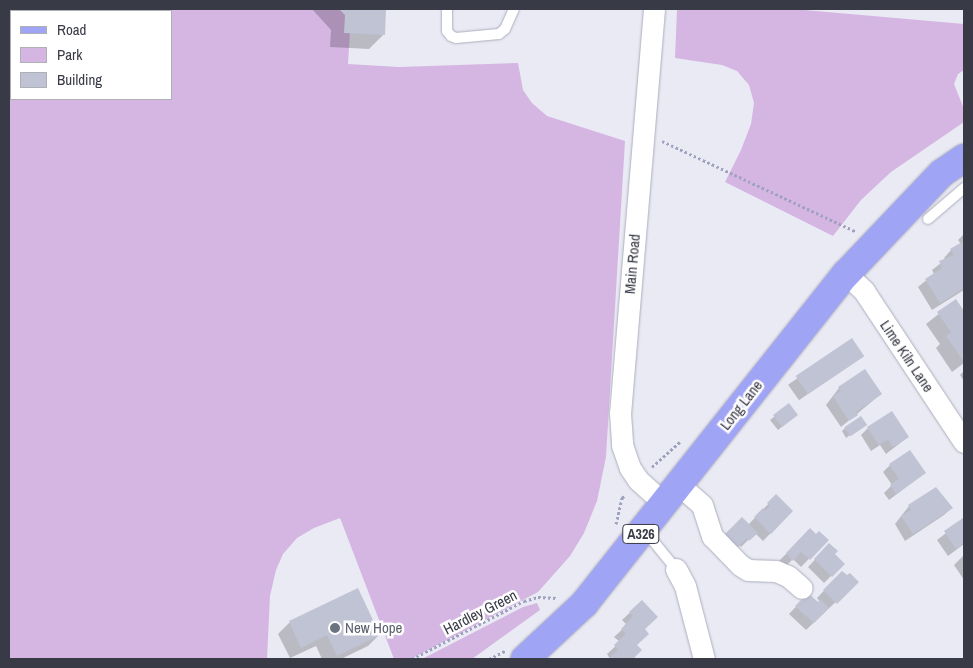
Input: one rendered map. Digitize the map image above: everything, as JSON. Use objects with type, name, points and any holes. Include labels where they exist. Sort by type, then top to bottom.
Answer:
[{"type":"main road","name":"Long Lane","points":[[524,659],[584,604],[846,274],[942,173],[964,158]]},
{"type":"street","name":"Main Road","points":[[654,9],[621,390],[620,430],[622,445],[630,468],[638,480],[672,495],[702,505],[712,536],[744,569],[776,571],[788,576],[802,588]]},
{"type":"street","name":"Lime Kiln Lane","points":[[846,274],[864,291],[964,442]]},
{"type":"street","points":[[676,568],[686,592],[698,657]]},
{"type":"lane","points":[[447,9],[447,31],[456,38],[499,34],[506,29],[514,9]]},
{"type":"lane","points":[[928,219],[964,188]]},
{"type":"lane","points":[[644,530],[676,568]]},
{"type":"path","points":[[644,133],[876,241]]},
{"type":"path","name":"Hardley Green","points":[[412,659],[524,601],[538,596],[562,599]]},
{"type":"green space","points":[[9,9],[344,9],[351,16],[348,64],[399,67],[518,63],[523,90],[532,103],[547,116],[625,141],[606,457],[597,501],[584,533],[570,556],[538,592],[411,659],[394,659],[340,518],[314,528],[297,538],[283,554],[276,570],[270,596],[267,659],[9,659]]},
{"type":"green space","points":[[677,9],[793,9],[964,24],[964,70],[958,74],[954,84],[964,109],[964,122],[891,172],[861,200],[833,236],[725,182],[741,150],[751,124],[754,103],[749,85],[737,71],[722,65],[675,58]]},
{"type":"green space","points":[[537,603],[540,610],[472,659],[422,659],[523,607]]},
{"type":"building","points":[[339,9],[386,9],[385,35],[344,33],[345,15]]},
{"type":"building","points":[[962,242],[964,245],[964,288],[940,303],[925,279],[942,268],[939,261],[954,255],[950,249]]},
{"type":"building","points":[[956,299],[964,311],[964,362],[946,336],[951,332],[937,312]]},
{"type":"building","points":[[852,338],[864,356],[808,394],[796,376]]},
{"type":"building","points":[[865,369],[882,394],[856,412],[858,415],[849,421],[833,396],[841,391],[838,387]]},
{"type":"building","points":[[789,403],[798,415],[782,427],[773,415]]},
{"type":"building","points":[[892,411],[909,437],[893,447],[888,439],[879,445],[867,427]]},
{"type":"building","points":[[861,416],[867,425],[851,436],[844,427]]},
{"type":"building","points":[[910,450],[926,473],[896,494],[890,485],[899,479],[889,464]]},
{"type":"building","points":[[936,487],[953,508],[913,534],[901,516],[911,510],[908,505]]},
{"type":"building","points":[[776,494],[793,511],[771,534],[754,517],[763,508],[765,511],[770,506],[767,503]]},
{"type":"building","points":[[742,517],[758,533],[749,541],[747,538],[737,548],[724,535]]},
{"type":"building","points":[[963,518],[964,543],[956,549],[944,531]]},
{"type":"building","points":[[810,528],[816,534],[819,531],[829,540],[810,560],[801,552],[793,561],[786,553]]},
{"type":"building","points":[[829,543],[838,551],[835,554],[845,564],[832,577],[814,559]]},
{"type":"building","points":[[842,571],[847,575],[850,573],[859,582],[837,604],[823,590]]},
{"type":"building","name":"New Hope","points":[[358,588],[380,635],[337,656],[327,635],[301,648],[289,621]]},
{"type":"building","points":[[808,593],[818,602],[820,599],[829,608],[814,623],[795,606]]},
{"type":"building","points":[[642,600],[658,617],[645,629],[649,634],[637,645],[642,650],[633,659],[608,659],[618,650],[614,645],[626,634],[621,629],[633,616],[629,612]]},
{"type":"place","name":"New Hope","points":[[335,628]]}]
